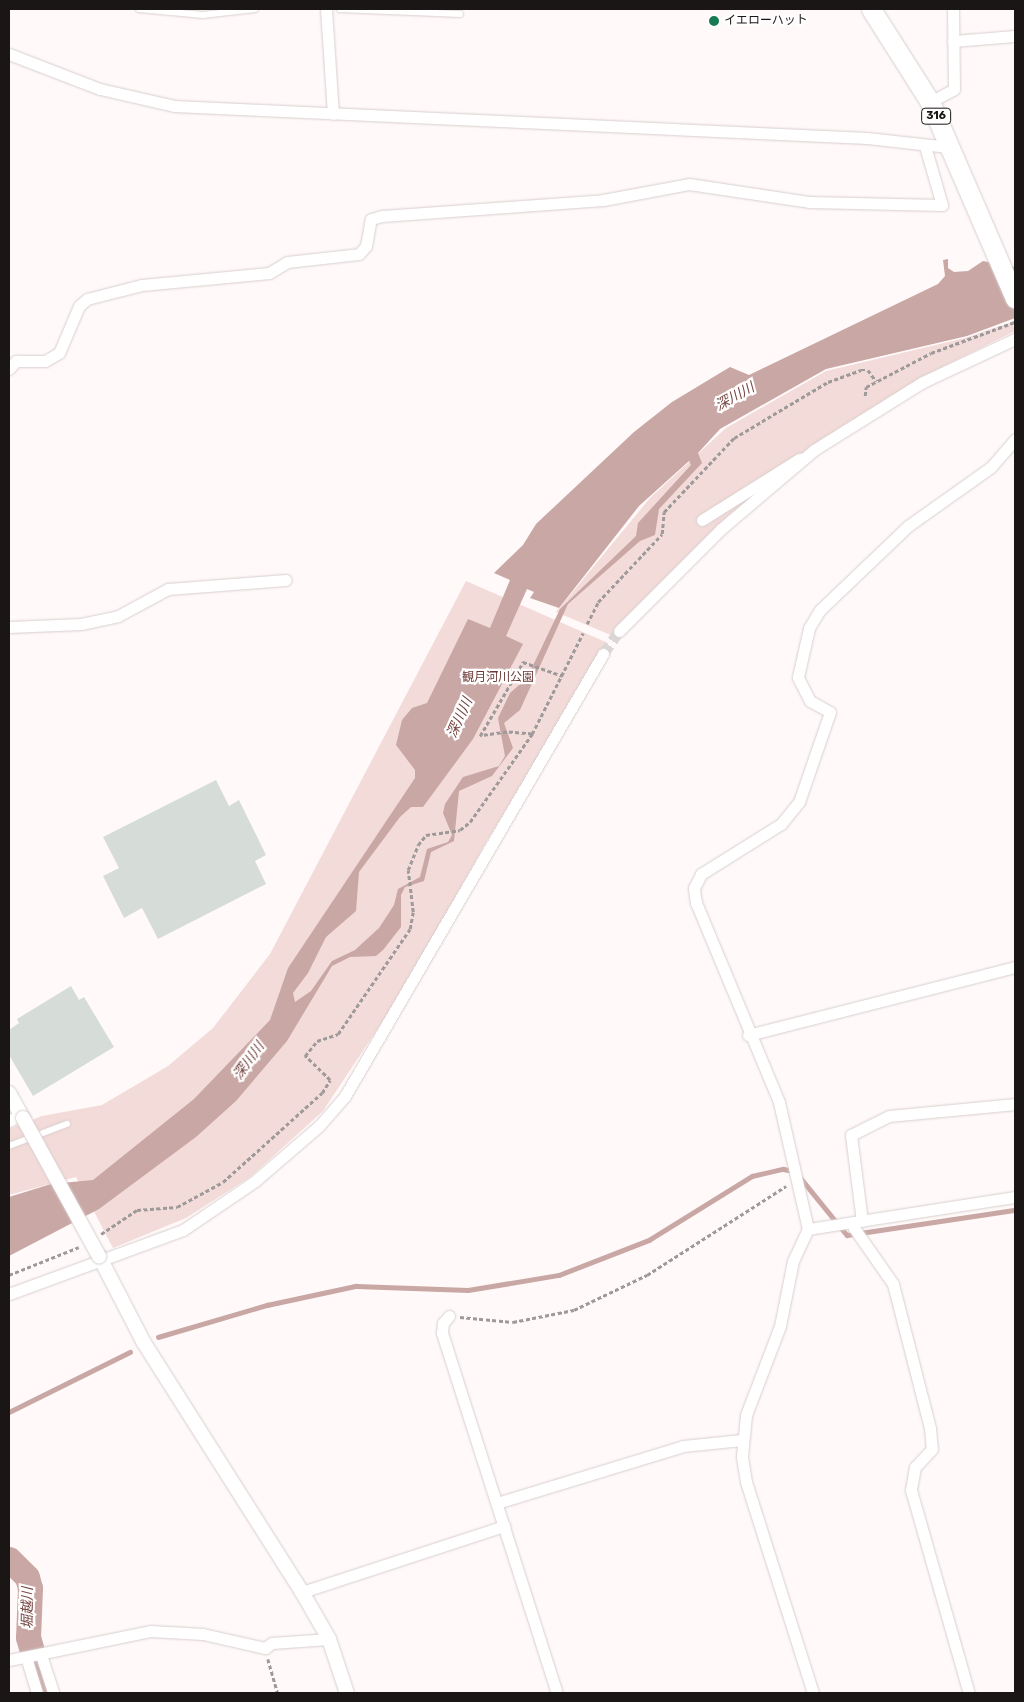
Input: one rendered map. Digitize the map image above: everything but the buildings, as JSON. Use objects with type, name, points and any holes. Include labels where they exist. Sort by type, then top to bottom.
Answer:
[{"type":"highway","name":"316","points":[[871,9],[930,102],[1015,298]]},
{"type":"street","points":[[326,9],[334,114]]},
{"type":"street","points":[[930,102],[954,89],[953,9]]},
{"type":"street","points":[[953,41],[1015,36]]},
{"type":"street","points":[[9,54],[100,89],[174,106],[867,138],[924,146],[949,147]]},
{"type":"street","points":[[9,369],[16,361],[45,361],[59,353],[79,306],[87,299],[142,285],[269,273],[286,262],[359,254],[366,246],[371,219],[382,216],[603,200],[689,184],[809,202],[942,205],[924,146]]},
{"type":"street","points":[[619,631],[721,528],[802,460],[923,382],[1015,340]]},
{"type":"street","points":[[812,1693],[746,1482],[742,1440],[746,1415],[780,1326],[792,1261],[808,1229],[795,1180],[779,1102],[748,1035],[696,903],[694,888],[701,874],[781,824],[799,802],[830,712],[801,690],[798,677],[809,628],[820,610],[908,526],[991,467],[1015,439]]},
{"type":"street","points":[[702,520],[787,462],[802,460]]},
{"type":"street","points":[[9,627],[81,624],[118,616],[168,589],[286,580]]},
{"type":"street","points":[[9,1294],[183,1230],[255,1181],[319,1126],[345,1096],[603,654]]},
{"type":"street","points":[[748,1035],[1015,967]]},
{"type":"street","points":[[9,1093],[17,1118],[101,1260],[144,1343],[302,1592],[328,1639],[347,1693]]},
{"type":"street","points":[[969,1693],[911,1490],[915,1467],[932,1449],[930,1428],[893,1284],[854,1228],[858,1221],[851,1135],[888,1116],[935,1115],[1015,1104]]},
{"type":"street","points":[[808,1229],[1015,1197]]},
{"type":"street","points":[[449,1316],[442,1333],[557,1693]]},
{"type":"street","points":[[497,1503],[683,1446],[742,1440]]},
{"type":"street","points":[[302,1592],[504,1526]]},
{"type":"street","points":[[9,1660],[150,1631],[203,1634],[265,1648],[272,1643],[328,1639]]},
{"type":"street","points":[[34,1656],[37,1693]]},
{"type":"street","points":[[34,1656],[53,1693]]},
{"type":"lane","points":[[139,9],[203,15],[255,9]]},
{"type":"lane","points":[[340,9],[460,14]]},
{"type":"lane","points":[[9,1146],[67,1124]]},
{"type":"path","points":[[865,396],[866,387],[931,352],[1015,322]]},
{"type":"path","points":[[587,624],[598,602],[662,534],[664,512],[734,438],[828,382],[861,370],[868,370],[876,381]]},
{"type":"path","points":[[97,1237],[137,1210],[177,1207],[223,1182],[322,1093],[330,1080],[305,1056],[317,1040],[338,1034],[410,929],[414,912],[407,888],[409,864],[422,838],[457,830],[470,822],[532,734],[563,676],[583,633]]},
{"type":"path","points":[[532,734],[507,732],[480,736],[523,662],[532,663],[563,676]]},
{"type":"path","points":[[449,1316],[513,1322],[574,1310],[647,1275],[795,1180]]},
{"type":"path","points":[[9,1275],[85,1244]]},
{"type":"path","points":[[265,1648],[278,1693]]},
{"type":"green space","points":[[1012,322],[1015,331],[924,376],[813,446],[613,636],[556,612],[650,498],[726,428],[826,371],[965,338]]},
{"type":"green space","name":"観月河川公園","points":[[466,581],[608,643],[485,844],[404,989],[323,1111],[250,1177],[186,1218],[113,1248],[76,1177],[9,1195],[9,1129],[42,1116],[102,1105],[168,1066],[213,1028],[270,954]]},
{"type":"water","name":"深川川","points":[[948,259],[948,268],[954,272],[968,271],[983,261],[1015,267],[1015,318],[967,336],[826,369],[720,429],[698,453],[702,463],[659,509],[655,535],[640,541],[568,604],[520,710],[504,723],[513,748],[492,776],[459,791],[454,841],[431,852],[424,881],[405,887],[401,895],[401,927],[383,950],[376,956],[350,957],[332,966],[287,1041],[236,1101],[196,1137],[99,1209],[9,1256],[9,1197],[51,1184],[93,1180],[194,1099],[270,1020],[288,968],[415,778],[415,770],[396,745],[402,720],[412,708],[427,703],[468,619],[490,628],[510,580],[494,573],[523,545],[536,524],[634,432],[672,402],[730,367],[749,375],[938,284],[945,276],[943,260]],"holes":[[[689,461],[691,465],[638,523],[636,536],[560,609],[527,678],[510,693],[498,718],[505,756],[499,766],[463,777],[445,804],[443,813],[452,835],[448,842],[427,849],[420,877],[398,889],[394,905],[379,928],[355,950],[332,961],[311,991],[295,1002],[293,993],[308,973],[326,937],[356,911],[359,872],[400,817],[411,807],[423,807],[473,739],[523,644],[506,636],[527,589],[534,592],[530,598],[559,608],[639,506]]]},
{"type":"waterway","points":[[158,1337],[267,1305],[356,1286],[468,1290],[559,1275],[649,1240],[752,1176],[783,1169],[794,1171]]},
{"type":"waterway","points":[[799,1176],[847,1235],[1015,1210]]},
{"type":"waterway","points":[[9,1412],[130,1352]]},
{"type":"waterway","name":"堀越川","points":[[9,1559],[27,1577],[30,1588],[28,1637],[44,1693]]},
{"type":"tunnel","points":[[603,654],[619,631]]},
{"type":"place","name":"イエローハット","points":[[714,21]]}]
